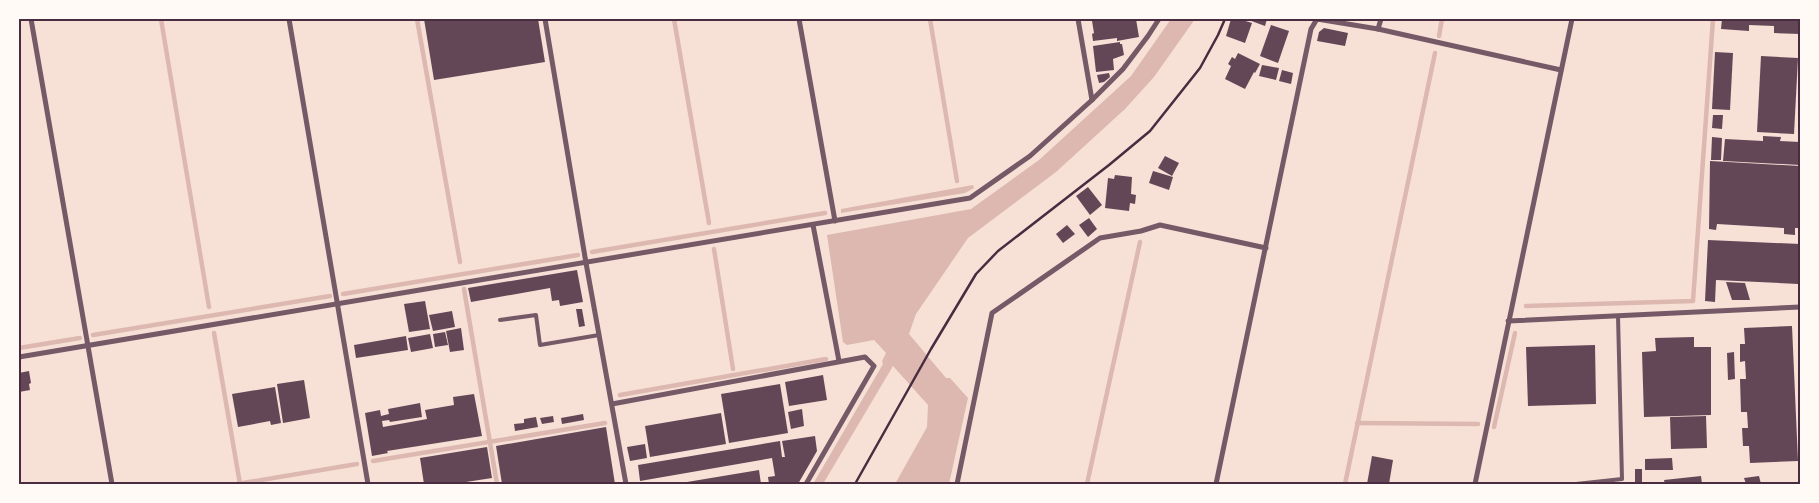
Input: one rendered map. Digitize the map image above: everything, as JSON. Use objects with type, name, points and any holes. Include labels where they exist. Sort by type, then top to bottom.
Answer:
[{"type":"street","points":[[31,19],[112,484]]},
{"type":"street","points":[[289,19],[368,484]]},
{"type":"street","points":[[545,19],[626,484]]},
{"type":"street","points":[[799,19],[835,222]]},
{"type":"street","points":[[1078,19],[1092,100]]},
{"type":"street","points":[[19,357],[970,198],[1030,156],[1092,100],[1123,69],[1159,19]]},
{"type":"street","points":[[1216,484],[1311,29],[1317,19],[1378,29],[1560,70]]},
{"type":"street","points":[[1378,29],[1381,19]]},
{"type":"street","points":[[1475,484],[1572,19]]},
{"type":"street","points":[[813,225],[839,361]]},
{"type":"street","points":[[957,484],[992,313],[1100,238],[1141,231],[1160,225],[1266,248]]},
{"type":"street","points":[[1508,321],[1800,308]]},
{"type":"street","points":[[612,404],[865,356],[874,366],[806,484]]},
{"type":"lane","points":[[500,320],[536,315],[540,345],[599,336]]},
{"type":"lane","points":[[1576,484],[1622,479],[1618,316]]},
{"type":"path","points":[[855,484],[976,274],[998,251],[1150,131],[1200,68],[1225,19]]},
{"type":"shaded area","points":[[1171,19],[1195,19],[1154,77],[1125,109],[1056,172],[968,238],[916,314],[909,334],[946,378],[950,378],[968,398],[949,484],[895,484],[927,427],[928,405],[893,366],[823,484],[813,484],[883,364],[882,361],[886,353],[874,340],[847,345],[843,342],[827,235],[971,209],[1039,160],[1131,76]]},
{"type":"shaded area","points":[[973,185],[974,188],[965,193],[841,213],[841,209]]},
{"type":"building","points":[[424,19],[538,19],[545,62],[434,80]]},
{"type":"building","points":[[1136,19],[1139,37],[1117,41],[1117,38],[1093,41],[1092,21]]},
{"type":"building","points":[[1231,19],[1252,23],[1245,43],[1226,36]]},
{"type":"building","points":[[1246,19],[1267,19],[1265,26]]},
{"type":"building","points":[[1722,19],[1800,19],[1800,34],[1774,33],[1774,26],[1749,25],[1749,31],[1721,29]]},
{"type":"building","points":[[1271,25],[1289,31],[1278,63],[1260,56]]},
{"type":"building","points":[[1324,28],[1348,33],[1345,46],[1317,41],[1319,32]]},
{"type":"building","points":[[1120,42],[1124,55],[1113,59],[1114,70],[1096,72],[1093,46]]},
{"type":"building","points":[[1715,52],[1733,53],[1730,110],[1712,109]]},
{"type":"building","points":[[1238,53],[1260,64],[1245,89],[1225,79],[1231,66],[1228,64],[1232,57],[1235,59]]},
{"type":"building","points":[[1761,56],[1798,58],[1794,134],[1757,132]]},
{"type":"building","points":[[1262,65],[1279,68],[1276,80],[1259,76]]},
{"type":"building","points":[[1282,70],[1293,73],[1291,84],[1279,81]]},
{"type":"building","points":[[1109,73],[1110,77],[1104,82],[1099,83],[1097,75]]},
{"type":"building","points":[[1713,115],[1723,115],[1722,129],[1712,128]]},
{"type":"building","points":[[1763,136],[1781,137],[1780,141],[1800,142],[1800,165],[1723,161],[1725,139],[1763,141]]},
{"type":"building","points":[[1712,137],[1722,138],[1721,160],[1711,160]]},
{"type":"building","points":[[1165,156],[1179,163],[1172,176],[1158,168]]},
{"type":"building","points":[[1710,161],[1800,166],[1800,228],[1795,228],[1795,235],[1784,234],[1784,228],[1717,224],[1716,230],[1709,229]]},
{"type":"building","points":[[1153,171],[1173,177],[1169,190],[1149,183]]},
{"type":"building","points":[[1115,175],[1132,177],[1131,194],[1136,195],[1135,204],[1130,203],[1129,211],[1105,208],[1108,178],[1114,179]]},
{"type":"building","points":[[1088,187],[1102,205],[1090,215],[1076,196]]},
{"type":"building","points":[[1089,218],[1097,229],[1088,237],[1079,225]]},
{"type":"building","points":[[1067,225],[1075,234],[1063,243],[1056,234]]},
{"type":"building","points":[[1708,240],[1800,244],[1798,284],[1716,280],[1715,302],[1705,301]]},
{"type":"building","points":[[577,270],[583,302],[560,306],[559,300],[552,301],[550,288],[471,302],[468,288]]},
{"type":"building","points":[[1726,282],[1745,283],[1750,300],[1732,300]]},
{"type":"building","points":[[425,301],[430,329],[409,332],[404,304]]},
{"type":"building","points":[[576,309],[582,309],[585,326],[579,327]]},
{"type":"building","points":[[452,311],[455,327],[433,331],[429,315]]},
{"type":"building","points":[[1792,326],[1798,461],[1750,463],[1749,446],[1743,446],[1742,428],[1748,428],[1747,412],[1741,412],[1740,379],[1746,379],[1745,361],[1740,362],[1740,344],[1745,344],[1744,328]]},
{"type":"building","points":[[461,328],[464,350],[450,352],[446,331]]},
{"type":"building","points":[[445,332],[448,345],[435,347],[433,334]]},
{"type":"building","points":[[430,334],[433,348],[411,352],[408,338]]},
{"type":"building","points":[[406,336],[408,350],[356,358],[354,345]]},
{"type":"building","points":[[1694,337],[1694,347],[1711,347],[1711,415],[1644,417],[1642,352],[1656,351],[1655,338]]},
{"type":"building","points":[[1595,345],[1596,404],[1528,406],[1526,347]]},
{"type":"building","points":[[1734,352],[1735,379],[1728,380],[1727,353]]},
{"type":"building","points":[[29,371],[30,390],[19,392],[19,373]]},
{"type":"building","points":[[823,375],[827,400],[789,406],[785,382]]},
{"type":"building","points":[[304,380],[310,418],[283,423],[277,384]]},
{"type":"building","points":[[780,384],[788,433],[729,443],[721,394]]},
{"type":"building","points":[[275,387],[281,423],[271,425],[270,421],[238,427],[232,394]]},
{"type":"building","points":[[474,394],[482,436],[387,451],[388,453],[372,456],[365,413],[380,410],[381,416],[389,414],[388,409],[420,403],[422,417],[390,422],[389,420],[382,421],[383,427],[427,419],[425,410],[454,405],[453,397]]},
{"type":"building","points":[[802,409],[804,426],[791,429],[788,412]]},
{"type":"building","points":[[721,413],[726,444],[650,457],[645,426]]},
{"type":"building","points":[[583,414],[584,420],[562,424],[561,418]]},
{"type":"building","points":[[553,416],[554,422],[542,424],[540,418]]},
{"type":"building","points":[[1706,416],[1707,448],[1671,449],[1670,417]]},
{"type":"building","points":[[536,417],[538,427],[515,431],[514,424],[524,423],[524,419]]},
{"type":"building","points":[[606,427],[615,484],[502,484],[496,446]]},
{"type":"building","points":[[815,436],[817,451],[798,484],[769,484],[768,477],[775,476],[772,458],[640,481],[638,465],[780,441],[782,457],[785,457],[782,441]]},
{"type":"building","points":[[645,444],[647,458],[630,461],[627,447]]},
{"type":"building","points":[[487,447],[492,478],[453,484],[424,484],[420,458]]},
{"type":"building","points":[[1372,456],[1393,460],[1389,484],[1367,484]]},
{"type":"building","points":[[1672,458],[1673,470],[1645,470],[1645,459]]},
{"type":"building","points":[[1635,469],[1642,469],[1642,484],[1635,484]]},
{"type":"building","points":[[759,470],[761,484],[681,484],[681,483]]},
{"type":"building","points":[[1701,476],[1702,484],[1665,484],[1664,480]]},
{"type":"building","points":[[1759,476],[1761,484],[1746,484],[1744,478]]},
{"type":"waterway","points":[[161,19],[209,307]]},
{"type":"waterway","points":[[417,19],[460,262]]},
{"type":"waterway","points":[[674,19],[709,223]]},
{"type":"waterway","points":[[930,19],[957,181]]},
{"type":"waterway","points":[[1439,36],[1442,19]]},
{"type":"waterway","points":[[1526,306],[1693,301],[1713,19]]},
{"type":"waterway","points":[[1345,484],[1435,53]]},
{"type":"waterway","points":[[592,252],[825,213]]},
{"type":"waterway","points":[[1087,484],[1140,242]]},
{"type":"waterway","points":[[714,249],[733,369]]},
{"type":"waterway","points":[[343,294],[578,255]]},
{"type":"waterway","points":[[464,289],[497,484]]},
{"type":"waterway","points":[[93,335],[330,296]]},
{"type":"waterway","points":[[214,333],[240,484]]},
{"type":"waterway","points":[[1494,427],[1515,333]]},
{"type":"waterway","points":[[19,348],[80,338]]},
{"type":"waterway","points":[[620,395],[826,359]]},
{"type":"waterway","points":[[373,461],[605,423]]},
{"type":"waterway","points":[[1357,423],[1478,424]]},
{"type":"waterway","points":[[237,484],[357,464]]}]
